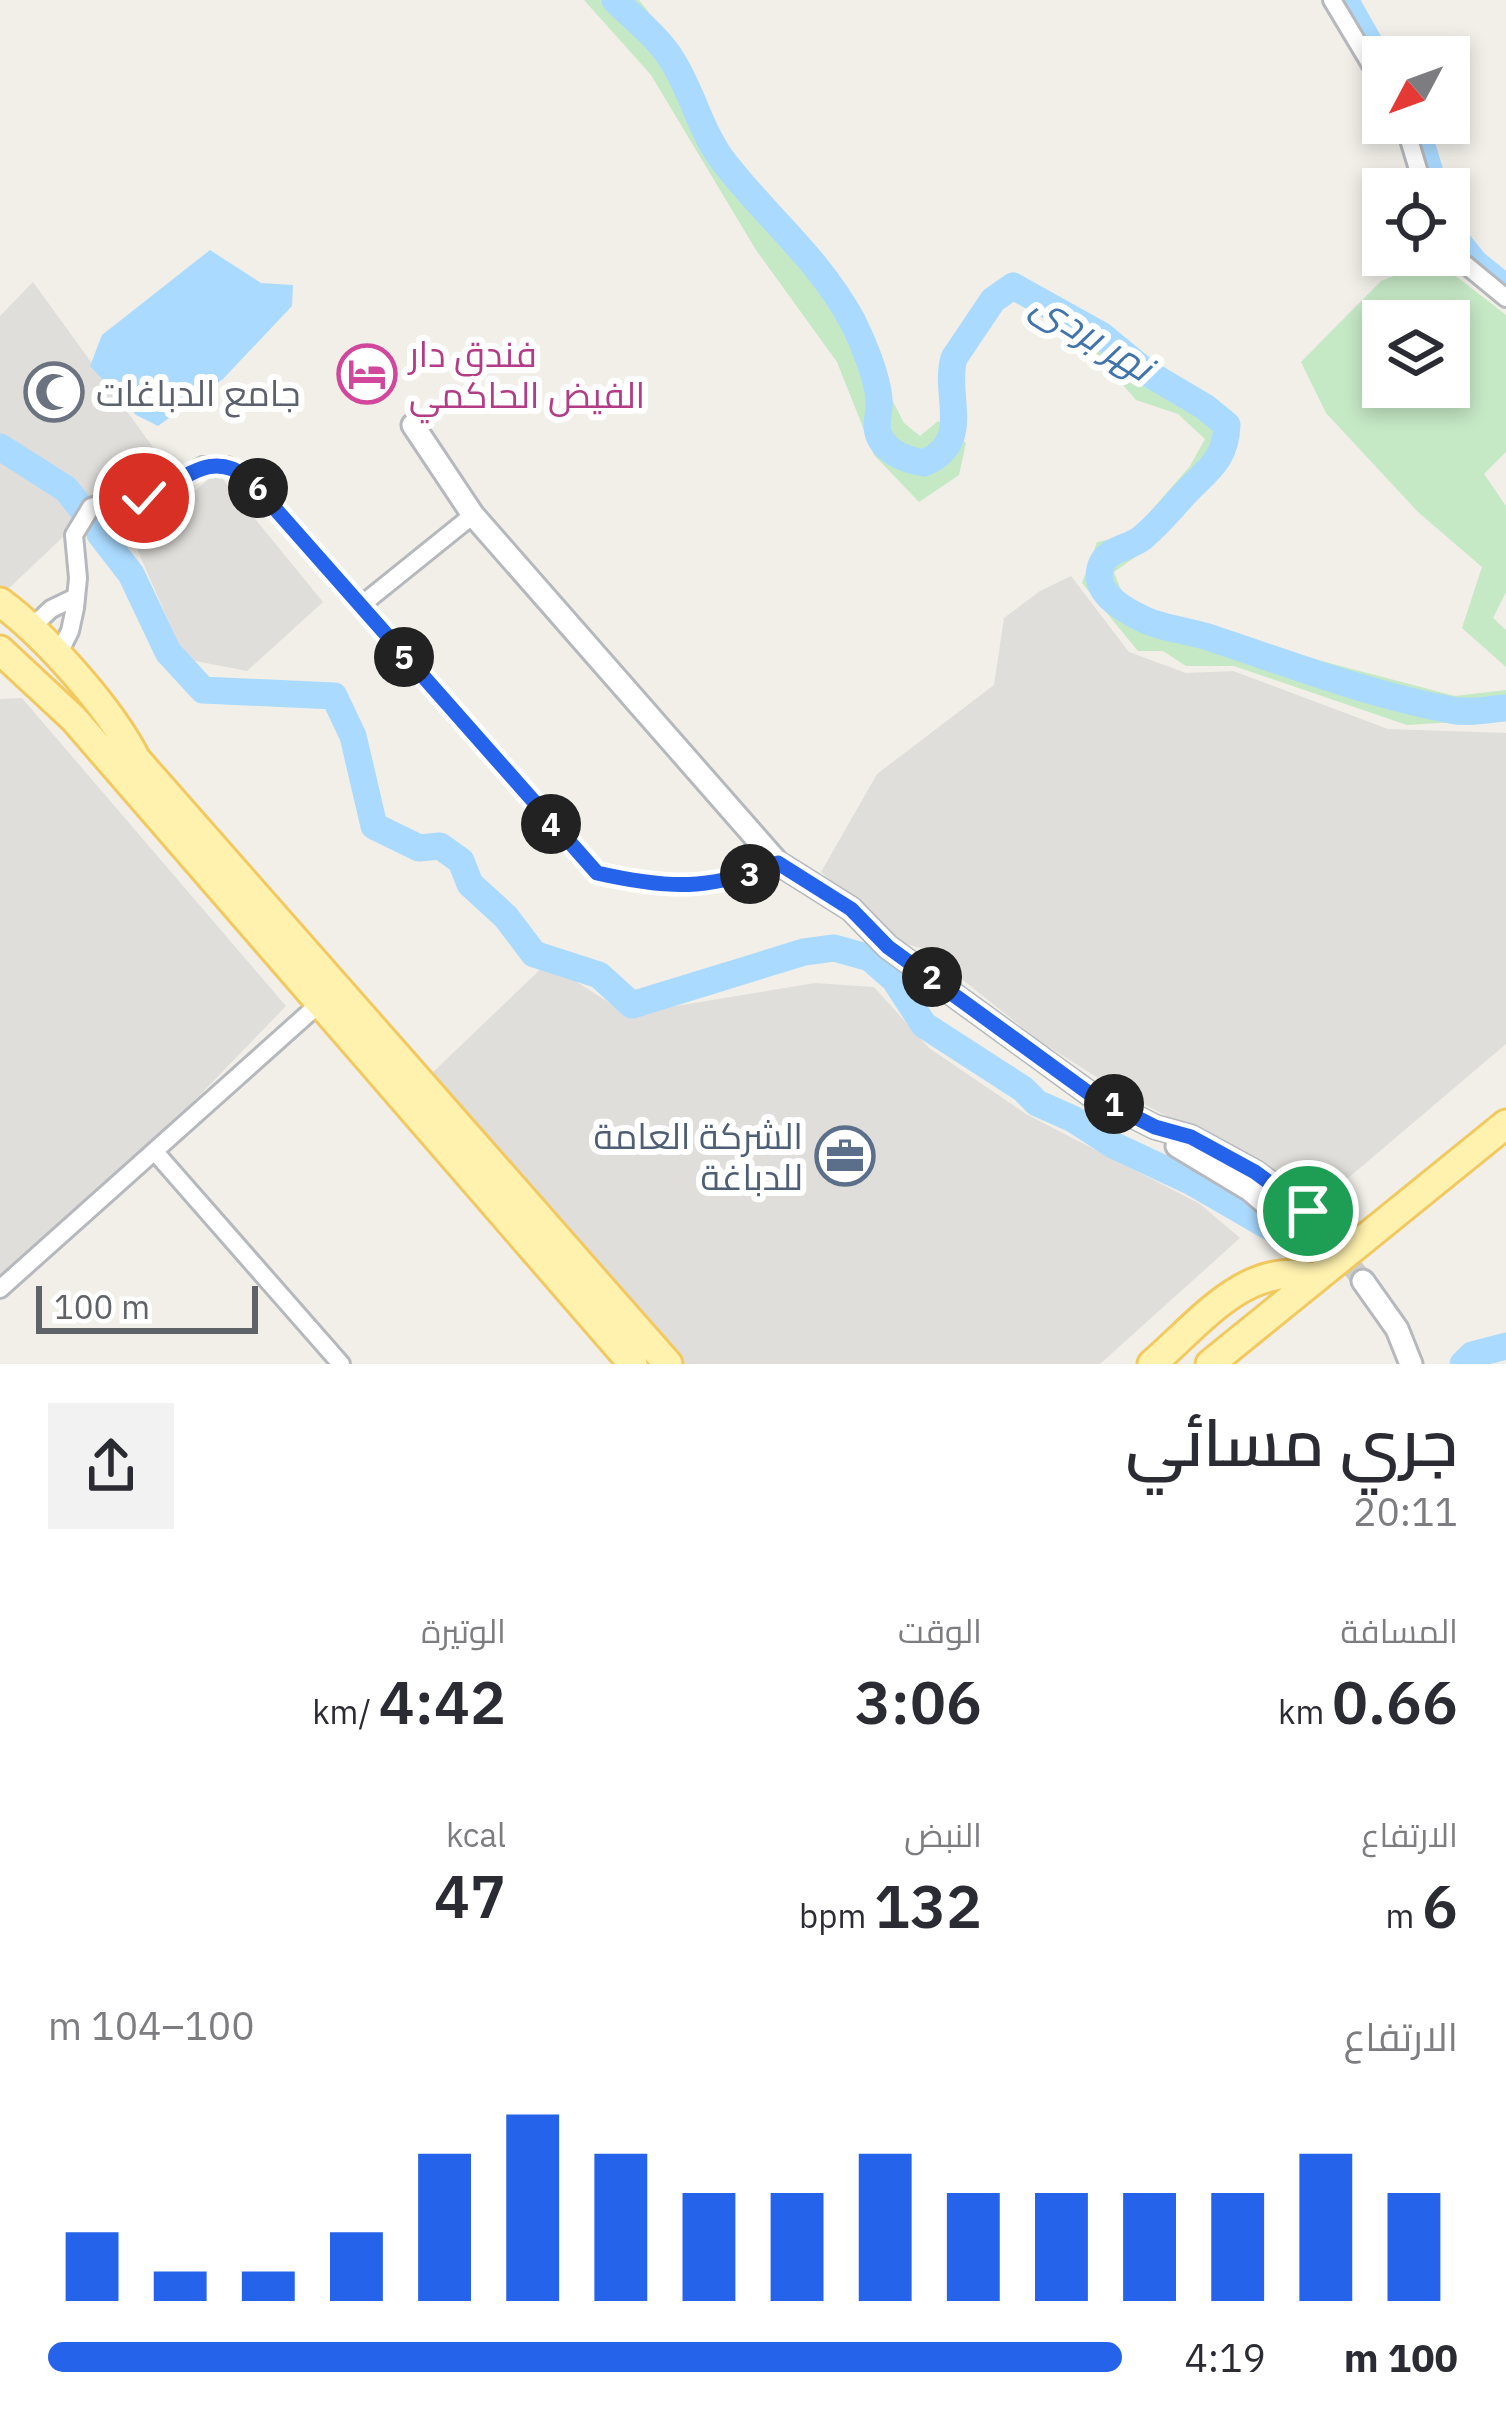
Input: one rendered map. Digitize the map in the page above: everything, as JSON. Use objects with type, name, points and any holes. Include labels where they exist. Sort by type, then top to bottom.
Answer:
[{"type":"main road","points":[[0,602],[31,628],[108,715],[136,759],[668,1364]]},
{"type":"main road","points":[[1,652],[74,719],[633,1364]]},
{"type":"main road","points":[[1210,1364],[1506,1124]]},
{"type":"main road","points":[[1152,1364],[1250,1281],[1323,1270]]},
{"type":"main road","points":[[1178,1364],[1265,1290],[1323,1270]]},
{"type":"street","points":[[1332,0],[1362,50]]},
{"type":"street","points":[[1470,268],[1506,298]]},
{"type":"street","points":[[412,424],[473,515],[778,863],[851,909],[888,947],[1090,1094],[1155,1127],[1207,1146],[1255,1172],[1308,1211]]},
{"type":"street","points":[[57,657],[74,620],[74,535],[83,515],[100,502],[152,495],[191,471],[227,466],[248,478],[597,873],[659,887],[739,879],[778,863]]},
{"type":"street","points":[[360,606],[473,515]]},
{"type":"street","points":[[31,628],[51,609],[76,597]]},
{"type":"street","points":[[917,966],[987,1034],[1089,1107],[1188,1151],[1234,1180],[1323,1270]]},
{"type":"street","points":[[0,1289],[320,1003]]},
{"type":"street","points":[[156,1153],[341,1364]]},
{"type":"street","points":[[1363,1281],[1397,1329],[1412,1364]]},
{"type":"shaded area","points":[[33,282],[155,450],[6,591],[0,585],[0,316]]},
{"type":"shaded area","points":[[217,472],[323,602],[247,671],[185,659],[134,542]]},
{"type":"shaded area","points":[[1071,576],[1129,652],[1186,673],[1233,671],[1388,729],[1506,733],[1506,1044],[1314,1207],[1250,1160],[1117,1090],[1038,1040],[924,949],[895,941],[821,872],[877,774],[994,685],[1004,618],[1040,591]]},
{"type":"shaded area","points":[[22,698],[286,1006],[137,1160],[0,1282],[0,699]]},
{"type":"shaded area","points":[[547,963],[627,1014],[815,983],[874,987],[929,1048],[1026,1114],[1200,1204],[1240,1238],[1100,1364],[683,1364],[431,1074]]},
{"type":"green space","points":[[584,0],[639,0],[657,23],[725,152],[823,265],[904,423],[920,436],[938,421],[966,443],[959,475],[919,502],[874,455],[837,362],[756,250],[651,75]]},
{"type":"green space","points":[[1394,276],[1456,276],[1506,315],[1506,452],[1484,474],[1506,506],[1506,592],[1493,618],[1506,630],[1506,667],[1462,628],[1482,567],[1418,512],[1326,413],[1301,362],[1362,300],[1362,408],[1470,408],[1470,300],[1362,300],[1381,281]]},
{"type":"green space","points":[[1072,311],[1226,413],[1234,438],[1214,481],[1141,553],[1114,572],[1122,593],[1173,622],[1455,696],[1506,690],[1506,719],[1407,725],[1234,666],[1186,666],[1163,651],[1138,651],[1082,583],[1097,542],[1130,535],[1190,466],[1205,439],[1178,414],[1136,400],[1092,349],[1062,331]]},
{"type":"water","points":[[210,250],[261,283],[293,285],[292,306],[223,379],[158,426],[136,415],[90,366],[102,335]]},
{"type":"waterway","name":"نهر بردى","points":[[615,0],[672,60],[721,158],[839,298],[873,370],[879,399],[877,427],[888,448],[924,463],[948,443],[954,417],[954,358],[993,300],[1013,286],[1101,335],[1146,372],[1227,425],[1222,449],[1211,467],[1142,538],[1102,562],[1099,578],[1113,600],[1153,623],[1391,696],[1458,711],[1506,708]]},
{"type":"waterway","name":"نهر بردى","points":[[1345,0],[1365,36]]},
{"type":"waterway","name":"نهر بردى","points":[[1421,144],[1429,168]]},
{"type":"waterway","name":"نهر بردى","points":[[1470,257],[1506,288]]},
{"type":"waterway","name":"نهر بردى","points":[[0,447],[66,489],[86,514]]},
{"type":"waterway","name":"نهر بردى","points":[[100,534],[131,574],[168,652],[203,690],[334,696],[353,736],[374,826],[419,848],[440,846],[461,861],[470,884],[506,917],[534,954],[599,975],[632,1005],[804,952],[834,948],[870,958],[894,979],[924,1025],[1037,1103],[1280,1233]]},
{"type":"waterway","points":[[1463,1364],[1472,1355],[1506,1346]]},
{"type":"tunnel","points":[[1308,1211],[1363,1281]]},
{"type":"place","name":"فندق دار الفيض الحاكمي","points":[[367,374]]},
{"type":"place","name":"جامع الدباغات","points":[[54,392]]},
{"type":"place","name":"الشركة العامة للدباغة","points":[[845,1156]]},
{"type":"route","points":[[144,498],[202,466],[227,466],[248,478],[597,873],[659,887],[739,879],[778,863],[851,909],[888,947],[1090,1094],[1155,1127],[1191,1137],[1255,1172],[1308,1211]]}]
